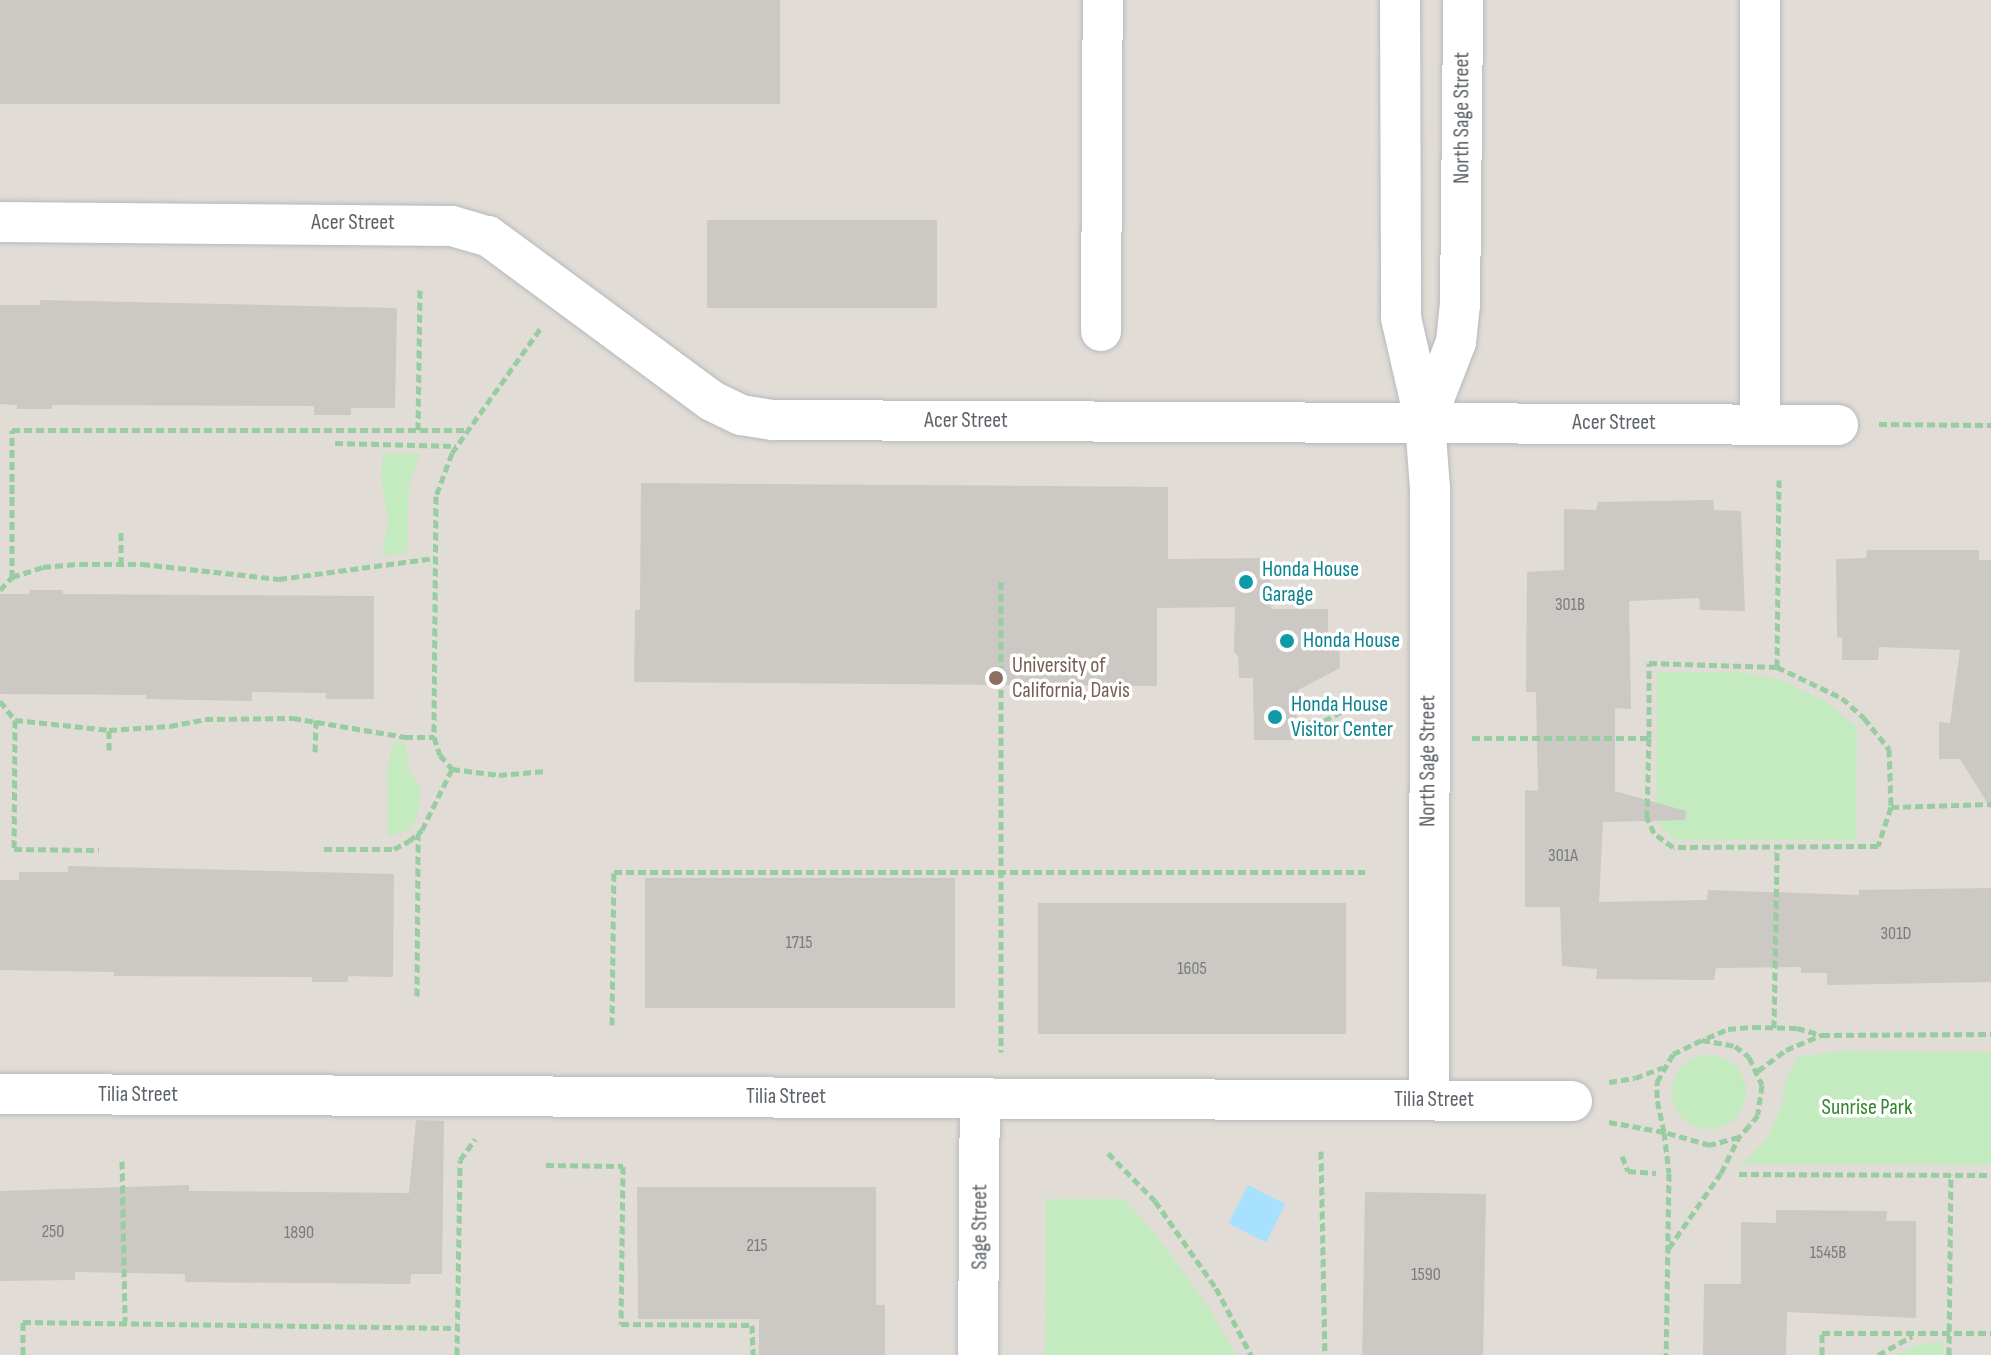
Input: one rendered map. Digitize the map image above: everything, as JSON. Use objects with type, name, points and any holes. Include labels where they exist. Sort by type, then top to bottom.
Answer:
[{"type":"street","points":[[1101,331],[1103,0]]},
{"type":"street","name":"North Sage Street","points":[[1400,0],[1401,318],[1425,422],[1430,488],[1427,737],[1429,1100]]},
{"type":"street","name":"North Sage Street","points":[[1425,422],[1456,342],[1460,305],[1463,0]]},
{"type":"street","points":[[1760,0],[1760,425]]},
{"type":"street","name":"Acer Street","points":[[0,222],[452,226],[488,236],[564,295],[712,401],[741,415],[790,420],[1838,425]]},
{"type":"street","name":"Tilia Street","points":[[0,1094],[1572,1101]]},
{"type":"street","name":"Sage Street","points":[[978,1355],[980,1099]]},
{"type":"path","points":[[418,430],[420,288]]},
{"type":"path","points":[[546,771],[499,775],[452,769],[440,755],[434,737],[436,496],[467,430],[564,295]]},
{"type":"path","points":[[1838,425],[1991,425]]},
{"type":"path","points":[[12,577],[12,430],[467,430]]},
{"type":"path","points":[[335,443],[457,446]]},
{"type":"path","points":[[1777,667],[1779,480]]},
{"type":"path","points":[[121,531],[121,564]]},
{"type":"path","points":[[0,590],[12,577],[43,567],[121,564],[279,579],[435,558]]},
{"type":"path","points":[[1001,582],[1001,1052]]},
{"type":"path","points":[[1339,645],[1364,645]]},
{"type":"path","points":[[1649,663],[1777,667],[1842,698],[1864,718],[1889,749],[1891,807],[1878,846],[1777,849],[1673,847],[1654,833],[1647,818],[1649,738],[1649,663]]},
{"type":"path","points":[[0,701],[15,720],[14,849],[99,850]]},
{"type":"path","points":[[1296,724],[1324,721],[1350,707],[1362,708]]},
{"type":"path","points":[[15,720],[109,730],[239,717],[316,720],[376,733],[434,737]]},
{"type":"path","points":[[315,752],[316,720]]},
{"type":"path","points":[[109,730],[109,750]]},
{"type":"path","points":[[1427,737],[1649,738]]},
{"type":"path","points":[[417,996],[418,833],[452,769]]},
{"type":"path","points":[[1891,807],[1991,804]]},
{"type":"path","points":[[324,849],[394,849],[418,833]]},
{"type":"path","points":[[1774,1028],[1777,849]]},
{"type":"path","points":[[612,1025],[614,872],[1365,872]]},
{"type":"path","points":[[1666,1355],[1669,1173],[1657,1082],[1663,1067],[1680,1049],[1728,1029],[1797,1028],[1822,1035],[1991,1034]]},
{"type":"path","points":[[1758,1071],[1786,1050],[1822,1035]]},
{"type":"path","points":[[1668,1249],[1713,1186],[1739,1137],[1758,1115],[1762,1085],[1749,1057],[1735,1046],[1719,1040],[1702,1040]]},
{"type":"path","points":[[1663,1067],[1635,1078],[1604,1083],[1572,1101],[1604,1122],[1664,1132],[1710,1145],[1739,1137]]},
{"type":"path","points":[[457,1355],[460,1160],[477,1135]]},
{"type":"path","points":[[1321,1151],[1325,1355]]},
{"type":"path","points":[[1108,1153],[1155,1201],[1216,1288],[1251,1355]]},
{"type":"path","points":[[1622,1156],[1628,1171],[1656,1173]]},
{"type":"path","points":[[122,1161],[125,1321]]},
{"type":"path","points":[[546,1165],[623,1166],[621,1324],[752,1325],[753,1355]]},
{"type":"path","points":[[1739,1174],[1991,1175]]},
{"type":"path","points":[[1949,1355],[1951,1175]]},
{"type":"path","points":[[23,1355],[23,1322],[125,1321],[456,1328]]},
{"type":"path","points":[[1822,1355],[1822,1333],[1991,1333]]},
{"type":"path","points":[[1878,1355],[1914,1335]]},
{"type":"shaded area","name":"University of California, Davis","points":[[0,0],[1991,0],[1991,1355],[0,1355]]},
{"type":"green space","points":[[383,453],[420,453],[409,487],[407,553],[382,556],[388,522],[381,479]]},
{"type":"green space","points":[[1657,672],[1740,672],[1779,679],[1828,703],[1857,727],[1856,840],[1676,840],[1662,828],[1656,813]]},
{"type":"green space","points":[[394,742],[406,743],[408,768],[420,788],[419,807],[416,820],[408,830],[388,837],[387,771]]},
{"type":"green space","name":"Sunrise Park","points":[[1842,1051],[1991,1052],[1991,1165],[1742,1164],[1767,1138],[1782,1106],[1785,1082],[1797,1057]]},
{"type":"green space","points":[[1709,1055],[1723,1058],[1735,1066],[1743,1078],[1746,1092],[1743,1106],[1735,1118],[1723,1126],[1709,1129],[1695,1126],[1683,1118],[1675,1106],[1672,1092],[1675,1078],[1683,1066],[1695,1058]]},
{"type":"green space","points":[[1046,1199],[1123,1199],[1152,1229],[1210,1309],[1236,1355],[1045,1355]]},
{"type":"green space","points":[[1943,1341],[1943,1355],[1893,1355],[1918,1345]]},
{"type":"water","points":[[1248,1185],[1285,1204],[1266,1242],[1228,1223]]},
{"type":"building","points":[[0,0],[780,0],[780,104],[0,104]]},
{"type":"building","points":[[707,220],[937,220],[937,308],[707,308]]},
{"type":"building","points":[[40,300],[397,308],[395,408],[351,408],[351,415],[314,415],[314,406],[52,405],[52,409],[17,409],[17,405],[0,404],[0,305],[40,305]]},
{"type":"building","points":[[641,483],[1168,487],[1168,559],[1271,558],[1271,609],[1328,609],[1328,638],[1339,638],[1340,668],[1298,690],[1295,740],[1254,740],[1253,678],[1239,678],[1238,656],[1234,652],[1235,607],[1157,608],[1157,686],[634,682],[635,610],[640,610]]},
{"type":"building","points":[[1713,500],[1714,510],[1741,511],[1745,611],[1700,610],[1699,598],[1629,601],[1631,709],[1615,708],[1615,791],[1686,811],[1685,820],[1603,822],[1599,902],[1707,900],[1708,890],[1859,895],[1859,890],[1991,888],[1991,982],[1827,985],[1827,973],[1801,973],[1801,967],[1716,968],[1714,980],[1596,979],[1597,969],[1562,966],[1560,907],[1525,907],[1525,790],[1538,791],[1536,692],[1526,692],[1527,572],[1564,570],[1564,509],[1596,510],[1598,502]]},
{"type":"building","points":[[1867,550],[1979,550],[1979,560],[1991,560],[1991,809],[1960,759],[1939,759],[1939,722],[1950,723],[1960,650],[1879,647],[1878,660],[1842,660],[1842,638],[1837,637],[1836,559],[1866,558]]},
{"type":"building","points":[[30,590],[63,590],[63,594],[374,596],[374,699],[326,699],[326,693],[252,692],[252,701],[146,699],[146,695],[0,694],[0,594],[29,594]]},
{"type":"building","points":[[68,866],[394,874],[393,977],[348,976],[348,982],[312,982],[312,977],[114,976],[114,972],[0,970],[0,880],[19,880],[19,872],[68,872]]},
{"type":"building","points":[[645,878],[955,878],[955,1008],[645,1008]]},
{"type":"building","points":[[1038,903],[1346,903],[1346,1034],[1038,1034]]},
{"type":"building","points":[[416,1120],[444,1121],[442,1274],[411,1274],[410,1284],[185,1282],[185,1274],[75,1272],[75,1280],[0,1281],[0,1191],[189,1185],[189,1191],[409,1193]]},
{"type":"building","points":[[637,1187],[876,1187],[876,1305],[885,1305],[885,1355],[759,1355],[759,1319],[638,1319]]},
{"type":"building","points":[[1365,1192],[1486,1194],[1483,1355],[1362,1355]]},
{"type":"building","points":[[1776,1210],[1887,1211],[1886,1221],[1916,1221],[1916,1318],[1787,1312],[1786,1355],[1703,1355],[1704,1284],[1741,1284],[1741,1222],[1776,1223]]},
{"type":"place","name":"Honda House Garage","points":[[1246,582]]},
{"type":"place","name":"Honda House","points":[[1287,641]]},
{"type":"place","name":"University of California, Davis","points":[[996,678]]},
{"type":"place","name":"Honda House Visitor Center","points":[[1275,717]]}]
